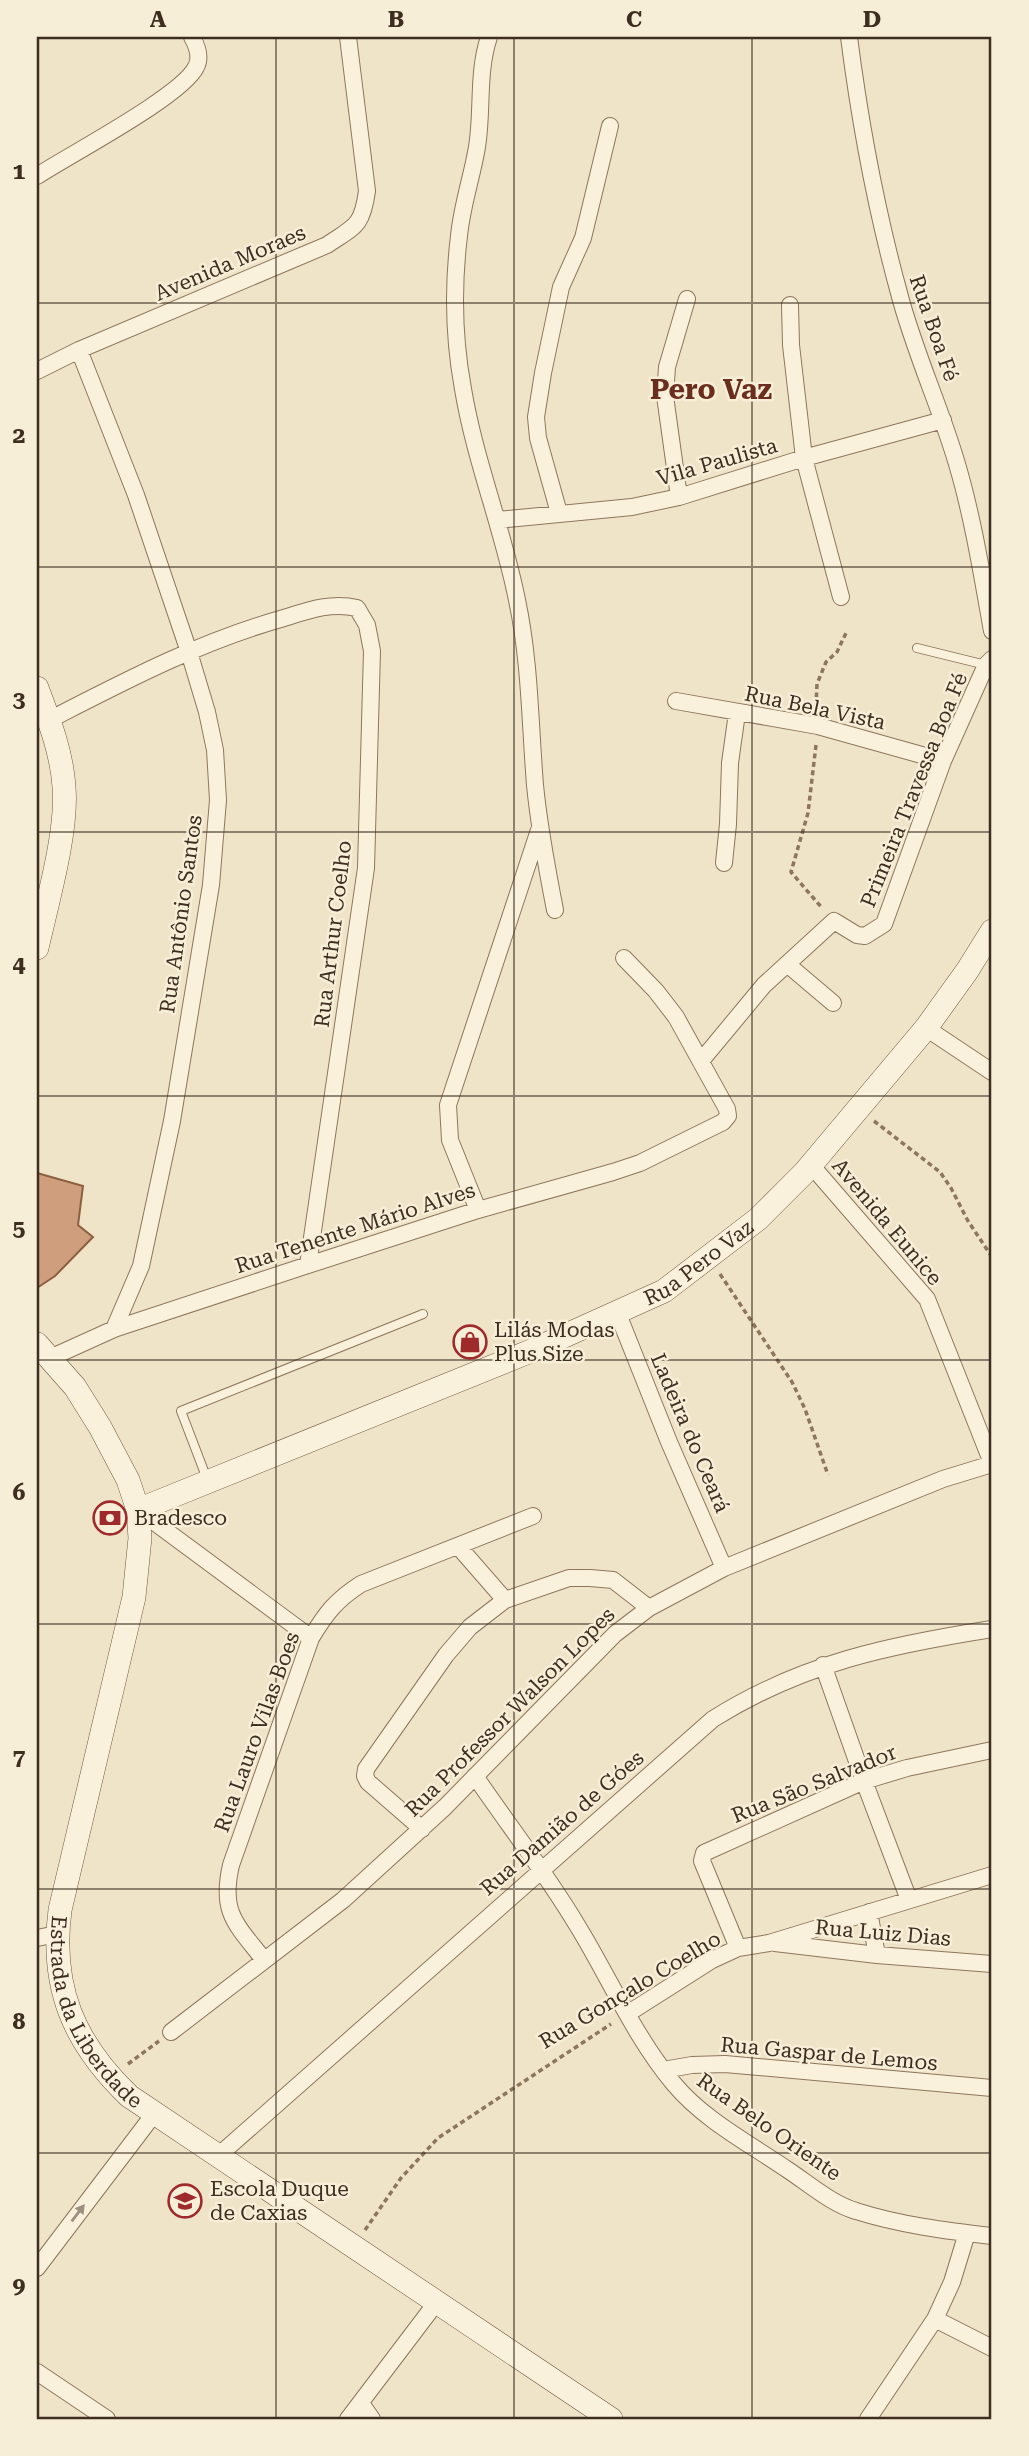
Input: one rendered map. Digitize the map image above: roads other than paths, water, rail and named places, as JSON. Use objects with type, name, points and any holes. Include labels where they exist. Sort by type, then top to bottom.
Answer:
[{"type":"main road","points":[[37,688],[61,761],[65,790],[62,824],[37,948]]},
{"type":"main road","name":"Rua Pero Vaz","points":[[138,1510],[618,1314],[664,1291],[758,1219],[811,1165],[926,1028],[992,932]]},
{"type":"main road","name":"Estrada da Liberdade","points":[[44,1351],[75,1387],[128,1480],[138,1510],[140,1538],[134,1597],[60,1910],[47,1936],[58,1960],[68,2007],[92,2056],[129,2096],[154,2114],[611,2419]]},
{"type":"street","points":[[37,176],[181,85],[195,71],[199,62],[192,37]]},
{"type":"street","name":"Avenida Moraes","points":[[37,371],[79,350],[327,245],[358,225],[364,212],[366,191],[348,37]]},
{"type":"street","points":[[489,37],[484,53],[478,145],[459,236],[456,288],[462,387],[517,600],[526,651],[540,828],[555,910]]},
{"type":"street","name":"Rua Boa Fé","points":[[849,37],[884,238],[900,296],[958,466],[992,631]]},
{"type":"street","points":[[559,513],[538,438],[536,417],[561,287],[583,238],[610,126]]},
{"type":"street","points":[[679,497],[665,396],[667,367],[687,299]]},
{"type":"street","points":[[790,305],[791,345],[804,458],[841,597]]},
{"type":"street","name":"Rua Antônio Santos","points":[[79,350],[131,483],[189,652],[215,750],[218,800],[211,885],[172,1121],[138,1276],[114,1329]]},
{"type":"street","name":"Vila Paulista","points":[[498,520],[632,506],[679,497],[804,458],[943,420]]},
{"type":"street","name":"Rua Arthur Coelho","points":[[189,652],[262,624],[327,605],[357,608],[367,625],[372,651],[366,868],[308,1265]]},
{"type":"street","points":[[49,720],[189,652]]},
{"type":"street","name":"Primeira Travessa Boa Fé","points":[[787,964],[834,921],[857,935],[865,936],[884,924],[943,761],[989,662]]},
{"type":"street","name":"Rua Bela Vista","points":[[677,701],[818,726],[943,761]]},
{"type":"street","points":[[724,863],[730,763],[737,713]]},
{"type":"street","points":[[478,1210],[450,1140],[448,1105],[540,828]]},
{"type":"street","points":[[624,958],[656,991],[676,1017],[701,1062],[764,985],[787,964],[833,1003]]},
{"type":"street","points":[[926,1028],[992,1072]]},
{"type":"street","name":"Rua Tenente Mário Alves","points":[[44,1351],[478,1210],[613,1172],[676,1146],[723,1122],[728,1116],[727,1109],[701,1062]]},
{"type":"street","name":"Avenida Eunice","points":[[811,1165],[927,1299],[992,1464]]},
{"type":"street","name":"Ladeira do Ceará","points":[[618,1314],[669,1442],[724,1568]]},
{"type":"street","name":"Rua Professor Walson Lopes","points":[[171,2032],[343,1900],[422,1829],[615,1634],[649,1608],[724,1568],[943,1479],[992,1464]]},
{"type":"street","points":[[138,1510],[311,1638]]},
{"type":"street","name":"Rua Lauro Vilas Boes","points":[[264,1961],[237,1926],[228,1906],[226,1889],[231,1865],[311,1638],[340,1598],[360,1584],[533,1516]]},
{"type":"street","points":[[458,1546],[505,1600]]},
{"type":"street","points":[[422,1829],[368,1782],[366,1769],[446,1655],[470,1627],[505,1600],[569,1578],[613,1580],[649,1608]]},
{"type":"street","name":"Rua Damião de Góes","points":[[218,2156],[713,1718],[757,1693],[824,1665],[934,1638],[992,1629]]},
{"type":"street","points":[[824,1665],[864,1782],[909,1900]]},
{"type":"street","name":"Rua São Salvador","points":[[738,1948],[702,1861],[705,1853],[864,1782],[907,1768],[992,1749]]},
{"type":"street","name":"Rua Belo Oriente","points":[[475,1776],[542,1870],[663,2070],[690,2100],[719,2123],[818,2190],[853,2210],[897,2222],[992,2236]]},
{"type":"street","name":"Rua Gonçalo Coelho","points":[[627,2014],[688,1973],[738,1948],[769,1943],[992,1875]]},
{"type":"street","points":[[869,1912],[877,1955]]},
{"type":"street","name":"Rua Luiz Dias","points":[[769,1943],[992,1964]]},
{"type":"street","name":"Rua Gaspar de Lemos","points":[[663,2070],[692,2065],[726,2064],[992,2088]]},
{"type":"street","points":[[37,2267],[154,2114]]},
{"type":"street","points":[[868,2419],[935,2319],[960,2261],[967,2233]]},
{"type":"street","points":[[348,2419],[436,2303]]},
{"type":"street","points":[[935,2319],[992,2348]]},
{"type":"street","points":[[37,2372],[107,2419]]},
{"type":"street","points":[[361,2403],[372,2419]]},
{"type":"lane","points":[[917,648],[989,662]]},
{"type":"lane","points":[[208,1481],[181,1411],[423,1314]]},
{"type":"place","name":"Lilás Modas Plus Size","points":[[470,1342]]},
{"type":"place","name":"Bradesco","points":[[110,1518]]},
{"type":"place","name":"Escola Duque de Caxias","points":[[185,2201]]},
{"type":"district","name":"Pero Vaz","points":[[711,389]]}]
